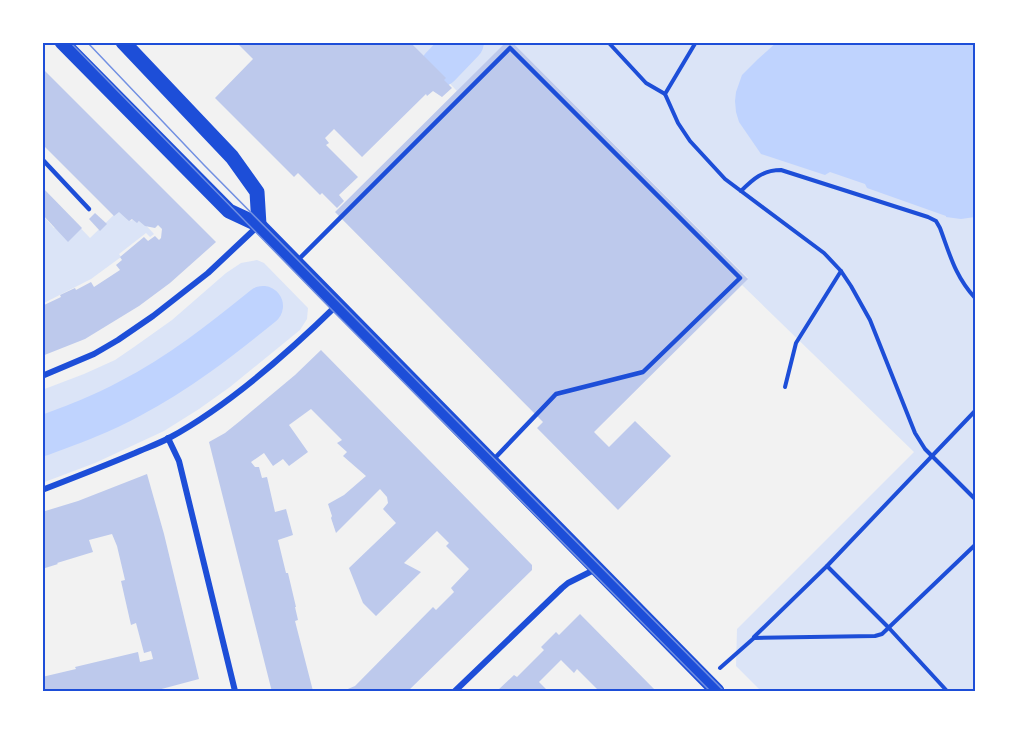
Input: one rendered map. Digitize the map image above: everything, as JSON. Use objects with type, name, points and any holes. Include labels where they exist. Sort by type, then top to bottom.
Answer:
[{"type":"main road","points":[[62,42],[229,212],[259,225],[712,686]]},
{"type":"main road","points":[[123,42],[227,152],[247,177],[257,192],[259,225]]},
{"type":"street","points":[[42,376],[94,354],[153,316],[208,273],[259,225]]},
{"type":"street","points":[[42,490],[97,470],[168,438],[205,415],[300,340],[337,305]]},
{"type":"street","points":[[168,438],[179,461],[236,691]]},
{"type":"street","points":[[455,691],[562,588],[596,569]]},
{"type":"lane","points":[[296,262],[510,48],[740,278],[643,372],[556,394],[491,462]]},
{"type":"lane","points":[[42,159],[90,208]]},
{"type":"path","points":[[608,42],[646,82],[665,94],[678,123],[690,141],[725,179],[824,253],[841,271],[870,320],[915,433],[925,449],[975,499]]},
{"type":"path","points":[[665,94],[696,42]]},
{"type":"path","points":[[741,191],[752,179],[772,170],[781,170],[928,217],[936,221],[956,272],[975,298]]},
{"type":"path","points":[[785,387],[796,343],[841,271]]},
{"type":"path","points":[[712,686],[754,638],[827,566],[975,411]]},
{"type":"path","points":[[754,638],[875,636],[889,628],[975,545]]},
{"type":"path","points":[[827,566],[947,691]]},
{"type":"shaded area","points":[[410,42],[506,42],[457,91]]},
{"type":"shaded area","points":[[512,42],[975,42],[975,691],[761,691],[736,666],[737,629],[914,452],[742,285],[748,278]]},
{"type":"shaded area","points":[[120,209],[131,221],[134,218],[138,222],[141,220],[154,234],[150,237],[146,233],[119,254],[121,257],[91,279],[42,304],[42,215],[54,228],[68,215],[90,238]]},
{"type":"shaded area","points":[[257,260],[264,263],[308,308],[307,319],[300,330],[230,387],[164,431],[95,463],[42,483],[42,390],[115,360],[172,320],[226,273],[241,263]]},
{"type":"water","points":[[777,42],[975,42],[975,217],[961,219],[946,217],[830,172],[825,175],[761,154],[739,122],[736,112],[736,92],[742,75]]},
{"type":"building","points":[[236,42],[410,42],[446,78],[444,80],[452,88],[442,97],[433,91],[427,96],[426,94],[362,157],[334,129],[325,138],[329,143],[326,145],[358,177],[339,195],[344,201],[337,208],[298,173],[294,177],[215,98],[253,59]]},
{"type":"building","points":[[506,42],[512,42],[748,279],[594,432],[609,447],[635,421],[671,456],[618,510],[537,428],[543,422],[335,212]]},
{"type":"building","points":[[42,68],[216,242],[170,283],[139,306],[85,339],[42,356],[42,306],[61,297],[60,295],[91,282],[94,287],[120,270],[116,265],[122,260],[120,257],[144,237],[148,241],[155,236],[159,240],[162,229],[158,225],[155,228],[145,226],[139,221],[137,223],[132,219],[129,221],[119,212],[114,216],[42,144]]},
{"type":"building","points":[[42,187],[82,228],[68,242],[42,214]]},
{"type":"building","points":[[95,213],[107,224],[100,231],[89,219]]},
{"type":"building","points":[[321,350],[532,565],[532,570],[408,691],[343,691],[355,686],[433,607],[436,610],[454,592],[451,588],[469,569],[446,546],[449,543],[437,531],[404,563],[421,572],[376,616],[363,603],[349,568],[396,523],[383,509],[388,503],[387,497],[380,489],[336,533],[328,504],[344,495],[366,476],[343,456],[347,452],[337,443],[342,440],[311,409],[289,425],[308,452],[289,466],[283,459],[273,466],[264,453],[251,462],[255,467],[259,467],[262,478],[267,477],[275,512],[286,509],[293,535],[278,540],[296,607],[298,620],[295,621],[313,691],[272,691],[271,688],[209,442],[240,421]]},
{"type":"building","points":[[147,474],[199,679],[154,691],[42,691],[42,677],[76,669],[75,667],[138,652],[140,662],[153,659],[151,651],[144,653],[136,623],[131,625],[121,581],[125,580],[112,534],[89,540],[93,552],[42,569],[42,512],[78,501]]},
{"type":"building","points":[[580,614],[656,691],[599,691],[577,669],[574,673],[561,660],[539,682],[548,691],[497,691],[514,675],[517,677],[544,650],[541,647],[556,632],[559,635]]},
{"type":"waterway","points":[[440,67],[464,42]]},
{"type":"waterway","points":[[42,436],[98,414],[149,388],[199,355],[263,306]]},
{"type":"tram line","points":[[70,42],[710,691]]},
{"type":"tram line","points":[[87,42],[204,165],[724,691]]}]
